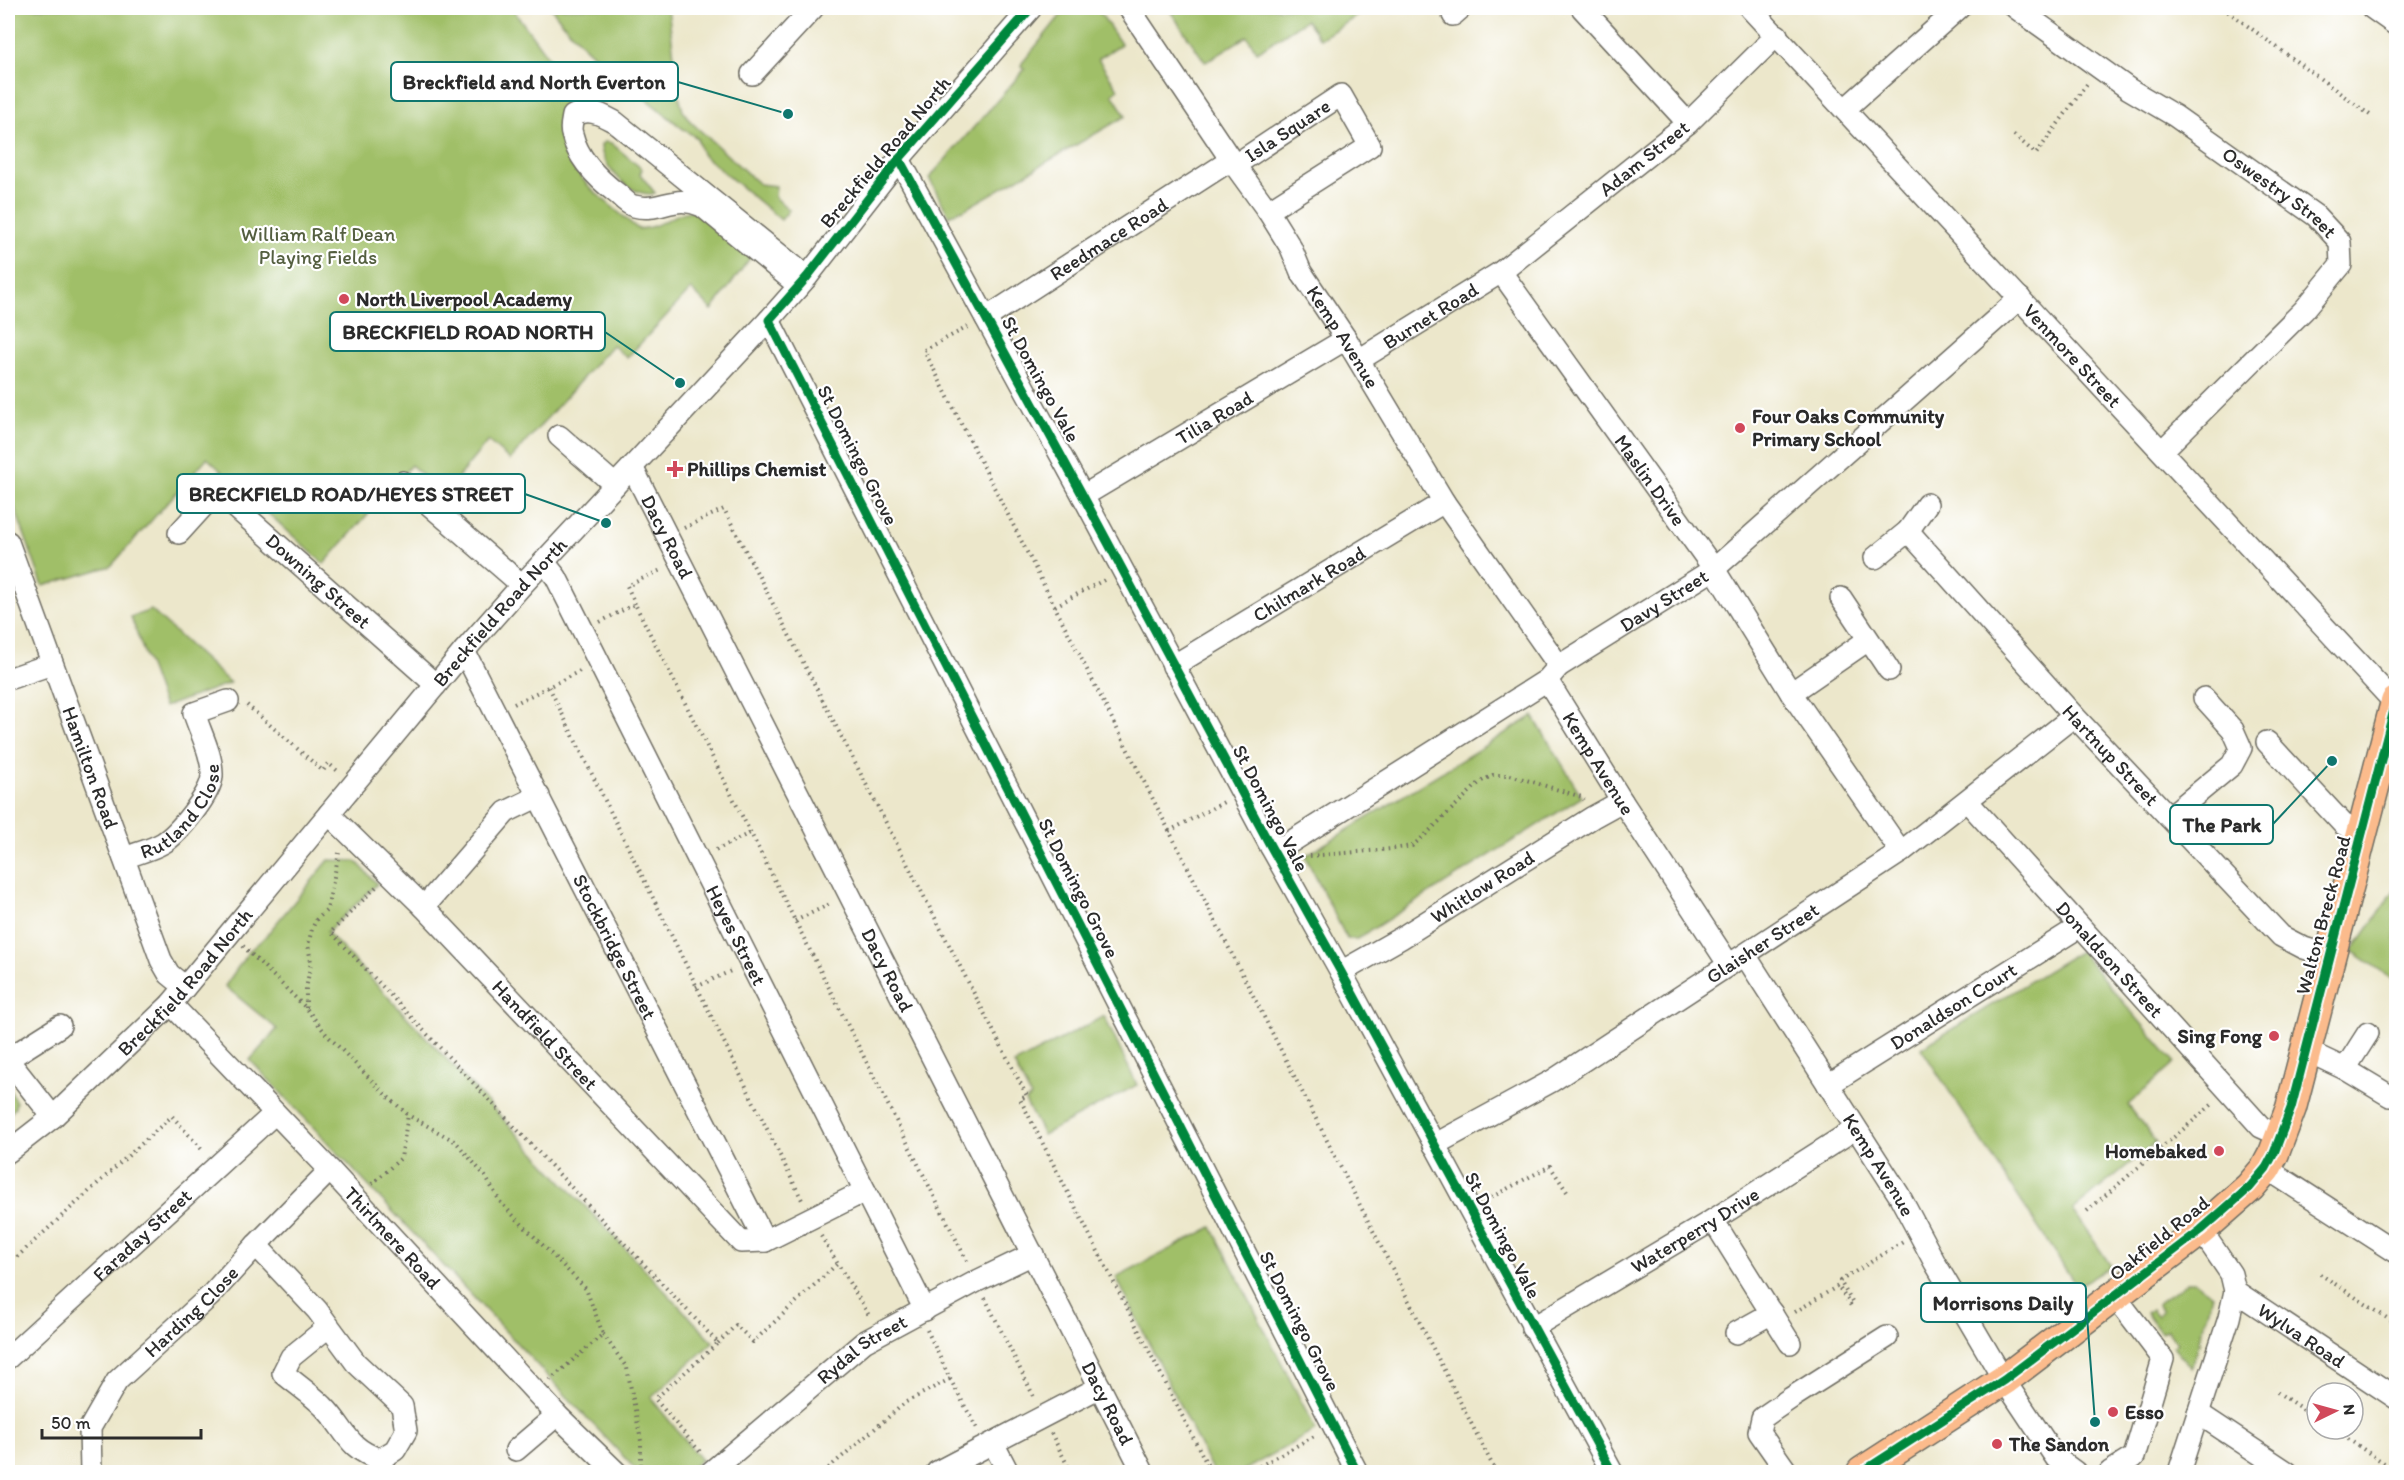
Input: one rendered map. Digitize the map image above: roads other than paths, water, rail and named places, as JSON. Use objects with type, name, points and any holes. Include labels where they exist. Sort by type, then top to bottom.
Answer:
[{"type":"highway","name":"Walton Breck Road","points":[[2281,1136],[2307,1051],[2396,703]]},
{"type":"highway","name":"Oakfield Road","points":[[1862,1473],[2004,1380],[2201,1230],[2250,1187],[2266,1168],[2281,1136]]},
{"type":"street","points":[[752,74],[813,8]]},
{"type":"street","name":"Kemp Avenue","points":[[1129,8],[1268,211],[1291,248],[1301,272],[1346,339],[1444,502],[1553,673],[1622,801],[1828,1085],[1899,1195],[1962,1311],[2004,1380],[2056,1458],[2075,1473]]},
{"type":"street","points":[[1582,8],[1688,123]]},
{"type":"street","name":"Venmore Street","points":[[1750,8],[2396,703]]},
{"type":"street","points":[[1845,109],[1959,8]]},
{"type":"street","name":"Oswestry Street","points":[[2016,8],[2129,89],[2175,116],[2316,216],[2340,242],[2341,265],[2304,310],[2162,451]]},
{"type":"street","points":[[2372,8],[2397,25]]},
{"type":"street","name":"Breckfield Road North","points":[[8,1152],[53,1116],[171,1004],[464,651],[522,585],[769,321],[899,159],[1023,11]]},
{"type":"street","name":"Adam Street","points":[[1501,272],[1688,123],[1777,35]]},
{"type":"street","name":"Isla Square","points":[[1233,163],[1341,95],[1370,146],[1268,211]]},
{"type":"street","points":[[581,111],[595,111],[615,122],[803,281],[702,206],[691,201],[680,200],[652,207],[632,206],[600,180],[581,156],[571,132],[573,116],[581,111]]},
{"type":"street","name":"St Domingo Vale","points":[[899,159],[1612,1473]]},
{"type":"street","name":"Reedmace Road","points":[[986,318],[1233,163]]},
{"type":"street","name":"Burnet Road","points":[[1359,360],[1501,272]]},
{"type":"street","name":"Maslin Drive","points":[[1501,272],[1714,569],[1791,693],[1901,852]]},
{"type":"street","name":"Davy Street","points":[[1271,847],[1286,845],[1714,569],[2020,298]]},
{"type":"street","name":"St Domingo Grove","points":[[769,321],[1357,1473]]},
{"type":"street","name":"Tilia Road","points":[[1083,496],[1346,339]]},
{"type":"street","points":[[559,436],[615,485]]},
{"type":"street","name":"Dacy Road","points":[[632,467],[1143,1473]]},
{"type":"street","points":[[403,482],[522,585]]},
{"type":"street","name":"Downing Street","points":[[179,533],[217,490],[436,685]]},
{"type":"street","name":"Chilmark Road","points":[[1173,666],[1444,502]]},
{"type":"street","points":[[1875,558],[1908,531],[1927,504]]},
{"type":"street","name":"Hartnup Street","points":[[1908,531],[2074,716],[2281,936],[2304,948],[2330,956]]},
{"type":"street","name":"Hamilton Road","points":[[8,542],[161,960],[170,974],[185,987]]},
{"type":"street","name":"Heyes Street","points":[[544,562],[556,577],[584,630],[865,1191],[922,1311]]},
{"type":"street","points":[[1841,598],[1890,670]]},
{"type":"street","points":[[1791,693],[1868,640]]},
{"type":"street","name":"Stockbridge Street","points":[[464,651],[765,1241]]},
{"type":"street","points":[[8,679],[52,663]]},
{"type":"street","points":[[2169,817],[2232,765],[2241,748],[2233,730],[2204,698]]},
{"type":"street","name":"Rutland Close","points":[[124,858],[165,842],[175,834],[203,797],[210,786],[212,768],[194,713],[228,701]]},
{"type":"street","name":"Glaisher Street","points":[[1434,1145],[1552,1081],[1901,852],[2074,716]]},
{"type":"street","points":[[2267,741],[2343,824],[2363,834]]},
{"type":"street","points":[[424,907],[506,812],[539,796]]},
{"type":"street","name":"Whitlow Road","points":[[1341,972],[1401,938],[1622,801]]},
{"type":"street","name":"Donaldson Street","points":[[1967,801],[2261,1127],[2281,1136]]},
{"type":"street","name":"Handfield Street","points":[[328,814],[424,907],[741,1242],[765,1241]]},
{"type":"street","name":"Donaldson Court","points":[[1828,1085],[2079,927]]},
{"type":"street","name":"Thirlmere Road","points":[[171,1004],[330,1170],[557,1415],[616,1473]]},
{"type":"street","points":[[53,1116],[8,1059],[60,1026]]},
{"type":"street","points":[[2345,1069],[2368,1034]]},
{"type":"street","points":[[2307,1051],[2345,1069],[2390,1096]]},
{"type":"street","name":"Faraday Street","points":[[8,1358],[275,1113]]},
{"type":"street","name":"Waterperry Drive","points":[[1532,1328],[1713,1220],[1855,1129]]},
{"type":"street","points":[[2266,1168],[2397,1252]]},
{"type":"street","name":"Harding Close","points":[[91,1473],[90,1428],[117,1381],[210,1296],[256,1245],[330,1170]]},
{"type":"street","points":[[765,1241],[865,1191]]},
{"type":"street","points":[[1713,1220],[1790,1343]]},
{"type":"street","points":[[2179,1473],[2229,1318],[2235,1291],[2231,1274],[2201,1230]]},
{"type":"street","points":[[256,1245],[317,1310],[327,1327],[356,1363],[402,1406],[406,1431],[382,1466],[347,1440],[325,1407],[283,1373],[291,1357],[327,1327]]},
{"type":"street","name":"Rydal Street","points":[[713,1471],[864,1342],[977,1281],[1033,1254]]},
{"type":"street","name":"Wylva Road","points":[[2235,1291],[2397,1398]]},
{"type":"street","points":[[2110,1473],[2134,1457],[2163,1359],[2115,1296]]},
{"type":"street","points":[[1736,1333],[1775,1318]]},
{"type":"street","points":[[1787,1473],[1759,1432],[1762,1418],[1887,1337]]},
{"type":"street","points":[[938,1473],[1100,1386]]},
{"type":"street","points":[[2198,1413],[2287,1473]]},
{"type":"street","points":[[516,1450],[557,1415]]},
{"type":"street","points":[[990,1445],[1008,1473]]},
{"type":"place","name":"Breckfield and North Everton","points":[[788,114]]},
{"type":"place","name":"North Liverpool Academy","points":[[344,299]]},
{"type":"place","name":"BRECKFIELD ROAD NORTH","points":[[680,383]]},
{"type":"place","name":"Four Oaks Community Primary School","points":[[1740,428]]},
{"type":"place","name":"Phillips Chemist","points":[[675,469]]},
{"type":"place","name":"BRECKFIELD ROAD/HEYES STREET","points":[[606,523]]},
{"type":"place","name":"The Park","points":[[2332,761]]},
{"type":"place","name":"Sing Fong","points":[[2274,1036]]},
{"type":"place","name":"Homebaked","points":[[2219,1151]]},
{"type":"place","name":"Esso","points":[[2113,1412]]},
{"type":"place","name":"Morrisons Daily","points":[[2095,1422]]},
{"type":"place","name":"The Sandon","points":[[1997,1444]]},
{"type":"park label","name":"William Ralf Dean Playing Fields","points":[[318,246]]}]
